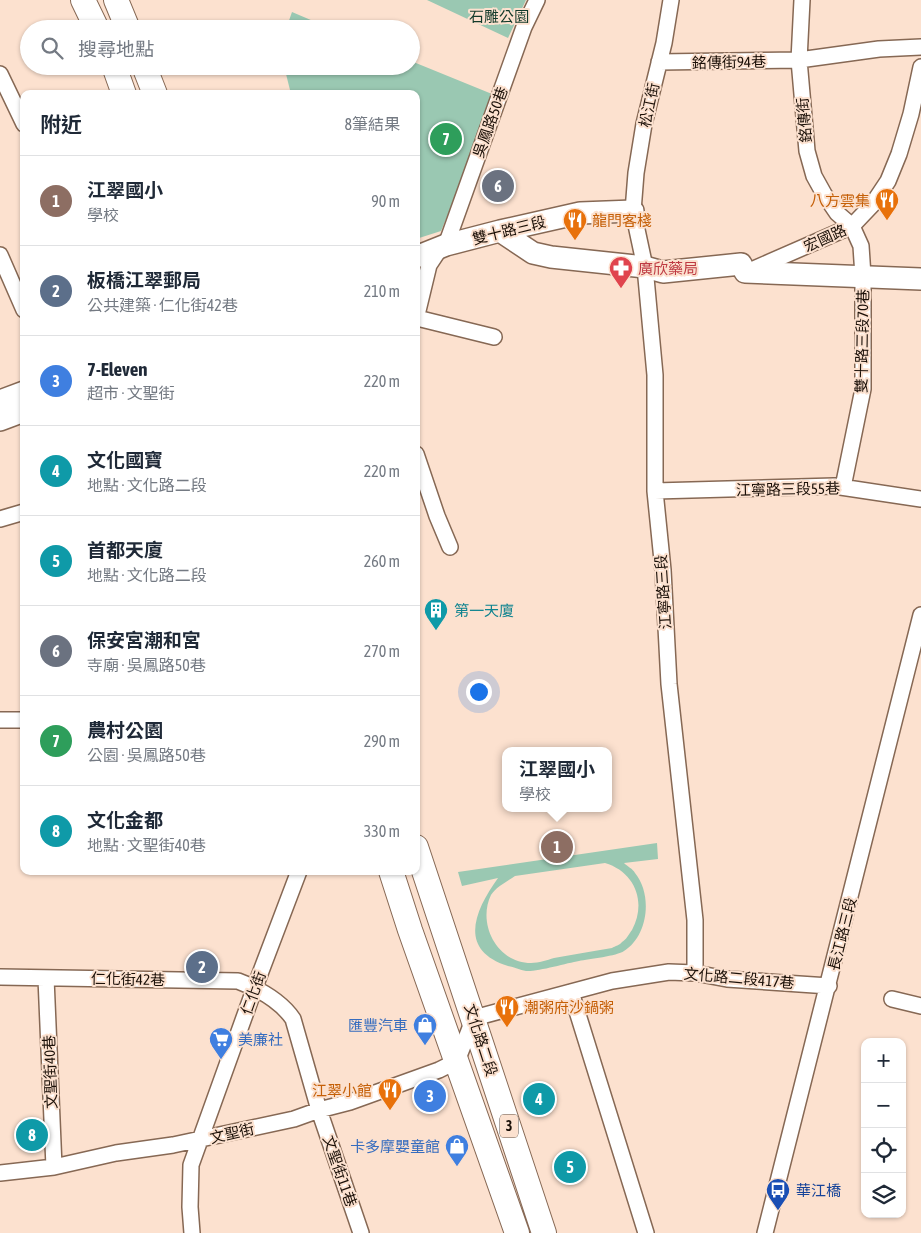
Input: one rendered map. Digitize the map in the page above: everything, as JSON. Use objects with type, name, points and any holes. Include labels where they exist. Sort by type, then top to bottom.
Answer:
[{"type":"main road","points":[[83,0],[93,20]]},
{"type":"main road","points":[[116,0],[124,20]]},
{"type":"main road","points":[[117,75],[123,90]]},
{"type":"main road","points":[[148,75],[153,90]]},
{"type":"main road","name":"文化路二段","points":[[420,859],[544,1233]]},
{"type":"main road","name":"文化路二段","points":[[391,875],[517,1233]]},
{"type":"street","name":"吳鳳路50巷","points":[[420,306],[429,265],[444,246],[524,27],[537,0]]},
{"type":"street","name":"松江街","points":[[633,211],[636,173],[641,144],[671,0]]},
{"type":"street","name":"銘傳街","points":[[802,0],[799,60],[806,152],[814,176],[828,200],[837,213],[852,226]]},
{"type":"street","name":"銘傳街94巷","points":[[659,62],[799,60],[879,49],[921,47]]},
{"type":"street","name":"宏國路","points":[[745,272],[852,226],[872,205],[888,181],[899,154],[911,114],[921,67]]},
{"type":"street","points":[[0,74],[20,116]]},
{"type":"street","name":"雙十路三段","points":[[420,255],[500,231],[580,213],[633,211]]},
{"type":"street","name":"江寧路三段","points":[[633,211],[646,267],[655,376],[654,491],[670,684],[694,920],[695,973]]},
{"type":"street","name":"雙十路三段70巷","points":[[843,487],[863,389],[863,276],[861,246],[852,226]]},
{"type":"street","points":[[500,231],[533,253],[551,257],[646,267],[663,272],[740,264],[745,272],[921,279]]},
{"type":"street","points":[[0,255],[20,301]]},
{"type":"street","points":[[420,320],[494,338]]},
{"type":"street","points":[[0,401],[20,394]]},
{"type":"street","points":[[0,420],[20,412]]},
{"type":"street","points":[[420,466],[450,547]]},
{"type":"street","name":"江寧路三段55巷","points":[[654,491],[843,487],[921,499]]},
{"type":"street","points":[[0,519],[20,513]]},
{"type":"street","name":"長江路三段","points":[[765,1233],[921,615]]},
{"type":"street","points":[[0,720],[20,720]]},
{"type":"street","name":"仁化街","points":[[192,1233],[190,1206],[191,1165],[297,875]]},
{"type":"street","name":"文化路二段417巷","points":[[474,1018],[612,981],[669,972],[828,986]]},
{"type":"street","name":"仁化街42巷","points":[[0,976],[238,981],[255,987],[284,1006],[293,1019],[319,1110]]},
{"type":"street","name":"文聖街40巷","points":[[46,978],[54,1167]]},
{"type":"street","points":[[571,992],[646,1233]]},
{"type":"street","points":[[892,999],[921,1006]]},
{"type":"street","points":[[457,1061],[474,1018]]},
{"type":"street","name":"文聖街","points":[[0,1173],[54,1167],[116,1153],[201,1140],[294,1119],[350,1102],[440,1070],[457,1061]]},
{"type":"street","name":"文聖街11巷","points":[[319,1110],[361,1233]]},
{"type":"green space","name":"石雕公園","points":[[427,0],[526,0],[508,38]]},
{"type":"green space","points":[[292,12],[311,20],[289,20]]},
{"type":"green space","points":[[420,65],[492,94],[461,183],[441,231],[420,238],[420,90],[290,90],[286,75],[420,75]]},
{"type":"green space","points":[[657,843],[658,859],[624,863],[641,882],[646,903],[643,926],[632,944],[624,951],[615,954],[537,970],[526,971],[508,966],[492,959],[482,950],[476,940],[475,928],[483,903],[498,878],[462,886],[458,872]],"holes":[[[605,863],[615,867],[631,881],[638,899],[638,909],[632,930],[619,945],[612,948],[531,963],[519,961],[508,956],[493,940],[487,918],[487,906],[493,892],[515,876]]]},
{"type":"place","name":"農村公園","points":[[446,139]]},
{"type":"place","name":"保安宮潮和宮","points":[[498,186]]},
{"type":"place","name":"八方雲集","points":[[887,221]]},
{"type":"place","name":"龍門客棧","points":[[575,241]]},
{"type":"place","name":"廣欣藥局","points":[[621,289]]},
{"type":"place","name":"第一天廈","points":[[436,631]]},
{"type":"place","name":"江翠國小","points":[[557,847]]},
{"type":"place","name":"板橋江翠郵局","points":[[202,967]]},
{"type":"place","name":"潮粥府沙鍋粥","points":[[507,1028]]},
{"type":"place","name":"匯豐汽車","points":[[425,1046]]},
{"type":"place","name":"美廉社","points":[[221,1060]]},
{"type":"place","name":"7-Eleven","points":[[430,1096]]},
{"type":"place","name":"文化國寶","points":[[539,1099]]},
{"type":"place","name":"江翠小館","points":[[390,1111]]},
{"type":"place","name":"文化金都","points":[[32,1135]]},
{"type":"place","name":"卡多摩嬰童館","points":[[457,1167]]},
{"type":"place","name":"首都天廈","points":[[570,1167]]},
{"type":"place","name":"華江橋","points":[[778,1211]]}]
